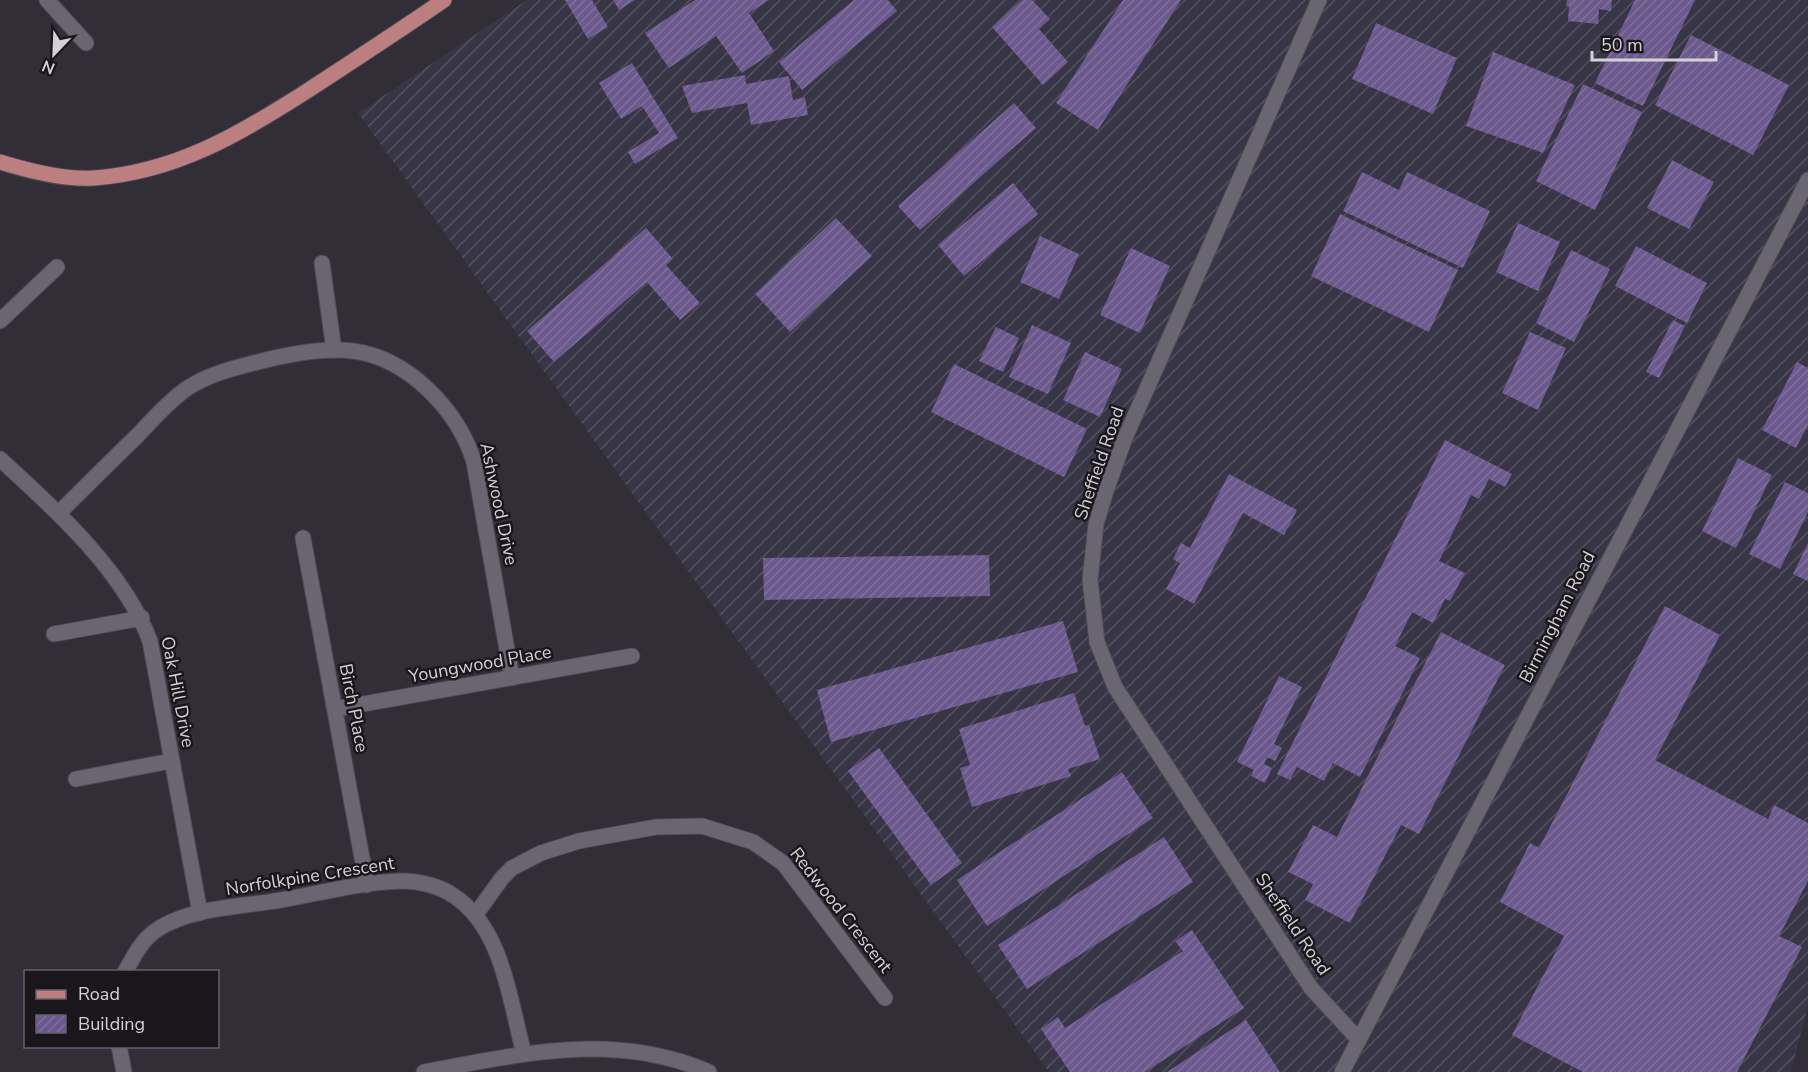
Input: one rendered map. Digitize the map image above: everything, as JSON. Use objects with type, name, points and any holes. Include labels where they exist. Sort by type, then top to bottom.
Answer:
[{"type":"main road","points":[[0,162],[61,176],[93,178],[143,169],[202,152],[261,122],[444,0]]},
{"type":"street","points":[[47,0],[86,43]]},
{"type":"street","name":"Sheffield Road","points":[[1320,0],[1125,438],[1096,524],[1090,580],[1097,642],[1115,687],[1311,988],[1359,1040]]},
{"type":"street","name":"Birmingham Road","points":[[1342,1072],[1808,180]]},
{"type":"street","points":[[322,263],[334,350]]},
{"type":"street","points":[[0,321],[57,267]]},
{"type":"street","name":"Ashwood Drive","points":[[59,513],[186,389],[216,374],[272,358],[334,350],[366,353],[398,368],[431,394],[460,427],[474,462],[512,678]]},
{"type":"street","name":"Oak Hill Drive","points":[[0,459],[59,513],[126,593],[142,618],[150,641],[200,913]]},
{"type":"street","name":"Birch Place","points":[[303,538],[367,885]]},
{"type":"street","points":[[54,634],[142,618]]},
{"type":"street","name":"Youngwood Place","points":[[334,709],[632,657]]},
{"type":"street","points":[[76,778],[171,761]]},
{"type":"street","name":"Redwood Crescent","points":[[476,914],[512,868],[542,853],[579,841],[656,827],[702,826],[718,829],[753,842],[783,863],[885,998]]},
{"type":"street","name":"Norfolkpine Crescent","points":[[126,970],[146,939],[158,929],[178,919],[200,913],[367,885],[404,881],[422,883],[454,896],[476,914],[497,956],[524,1054]]},
{"type":"street","points":[[119,1048],[124,1072]]},
{"type":"street","points":[[424,1072],[524,1054],[568,1049],[637,1050],[664,1056],[709,1072]]},
{"type":"shaded area","points":[[527,0],[1808,0],[1808,1006],[1791,1072],[1049,1072],[358,113]]},
{"type":"building","points":[[565,0],[592,0],[608,27],[588,39]]},
{"type":"building","points":[[613,0],[635,0],[619,10]]},
{"type":"building","points":[[695,0],[769,0],[749,13],[774,51],[742,73],[716,36],[669,68],[645,33]]},
{"type":"building","points":[[854,0],[888,0],[897,11],[802,90],[779,62]]},
{"type":"building","points":[[1022,0],[1032,0],[1050,19],[1039,29],[1068,62],[1043,85],[992,27]]},
{"type":"building","points":[[1123,0],[1181,0],[1098,130],[1056,103]]},
{"type":"building","points":[[1567,0],[1612,0],[1611,11],[1599,9],[1598,24],[1568,21]]},
{"type":"building","points":[[1635,0],[1695,0],[1643,106],[1595,83]]},
{"type":"building","points":[[1376,23],[1457,58],[1433,114],[1352,79]]},
{"type":"building","points":[[1691,35],[1789,85],[1753,155],[1655,105]]},
{"type":"building","points":[[1493,52],[1575,85],[1543,153],[1466,126]]},
{"type":"building","points":[[632,63],[678,138],[635,164],[628,152],[659,133],[642,106],[621,119],[599,83]]},
{"type":"building","points":[[745,75],[746,84],[789,76],[793,100],[805,97],[808,115],[751,125],[747,103],[692,113],[682,86]]},
{"type":"building","points":[[1583,84],[1642,112],[1595,210],[1536,181]]},
{"type":"building","points":[[1014,103],[1036,128],[920,230],[898,206]]},
{"type":"building","points":[[1672,160],[1714,182],[1689,229],[1647,208]]},
{"type":"building","points":[[1362,172],[1399,190],[1407,172],[1490,211],[1463,268],[1343,211]]},
{"type":"building","points":[[1013,183],[1038,214],[964,276],[938,245]]},
{"type":"building","points":[[1340,214],[1458,270],[1429,332],[1311,276]]},
{"type":"building","points":[[836,218],[872,256],[790,332],[755,294]]},
{"type":"building","points":[[1518,223],[1560,242],[1538,291],[1496,272]]},
{"type":"building","points":[[646,228],[673,259],[666,265],[700,303],[680,320],[647,282],[554,362],[527,331]]},
{"type":"building","points":[[1040,236],[1079,254],[1059,299],[1020,282]]},
{"type":"building","points":[[1636,246],[1707,283],[1687,323],[1615,286]]},
{"type":"building","points":[[1131,248],[1170,266],[1140,333],[1100,315]]},
{"type":"building","points":[[1571,250],[1610,269],[1574,342],[1536,323]]},
{"type":"building","points":[[1673,320],[1685,326],[1659,378],[1646,372]]},
{"type":"building","points":[[1032,325],[1071,343],[1048,394],[1009,377]]},
{"type":"building","points":[[996,327],[1019,338],[1003,372],[979,361]]},
{"type":"building","points":[[1530,332],[1566,348],[1538,410],[1502,393]]},
{"type":"building","points":[[1085,352],[1122,369],[1100,417],[1063,400]]},
{"type":"building","points":[[1797,362],[1808,368],[1808,425],[1796,448],[1762,430]]},
{"type":"building","points":[[954,364],[1087,429],[1064,477],[931,412]]},
{"type":"building","points":[[1445,440],[1512,474],[1505,487],[1489,479],[1479,499],[1471,495],[1439,561],[1465,573],[1450,601],[1445,599],[1433,623],[1412,612],[1395,646],[1420,658],[1360,777],[1333,763],[1324,781],[1297,767],[1290,780],[1277,774]]},
{"type":"building","points":[[1738,458],[1772,475],[1736,548],[1702,531]]},
{"type":"building","points":[[1229,474],[1297,510],[1284,535],[1243,513],[1194,604],[1166,589],[1180,563],[1173,559],[1181,543],[1190,548]]},
{"type":"building","points":[[1785,482],[1808,493],[1808,512],[1780,569],[1749,554]]},
{"type":"building","points":[[1808,543],[1808,581],[1793,574]]},
{"type":"building","points":[[989,555],[990,596],[764,600],[763,558]]},
{"type":"building","points":[[1665,606],[1720,635],[1655,760],[1768,819],[1774,805],[1808,823],[1808,881],[1779,936],[1802,947],[1737,1072],[1583,1072],[1512,1035],[1564,936],[1500,902],[1530,843],[1539,848]]},
{"type":"building","points":[[1063,621],[1078,672],[831,742],[817,690]]},
{"type":"building","points":[[1441,632],[1505,665],[1419,834],[1401,825],[1350,923],[1305,900],[1313,884],[1288,872],[1313,825],[1337,837]]},
{"type":"building","points":[[1279,676],[1302,687],[1274,744],[1282,748],[1275,761],[1267,757],[1264,764],[1272,768],[1265,783],[1251,776],[1254,770],[1237,762]]},
{"type":"building","points":[[1074,693],[1085,726],[1089,725],[1100,759],[1068,769],[1071,776],[972,807],[960,768],[970,765],[959,729]]},
{"type":"building","points":[[879,748],[962,863],[931,885],[848,771]]},
{"type":"building","points":[[1122,772],[1153,818],[987,926],[957,880]]},
{"type":"building","points":[[1164,837],[1193,882],[1027,989],[998,945]]},
{"type":"building","points":[[1192,930],[1244,1008],[1145,1072],[1070,1072],[1041,1029],[1058,1017],[1065,1028],[1183,951],[1175,941]]},
{"type":"building","points":[[1246,1020],[1280,1072],[1167,1072]]}]
